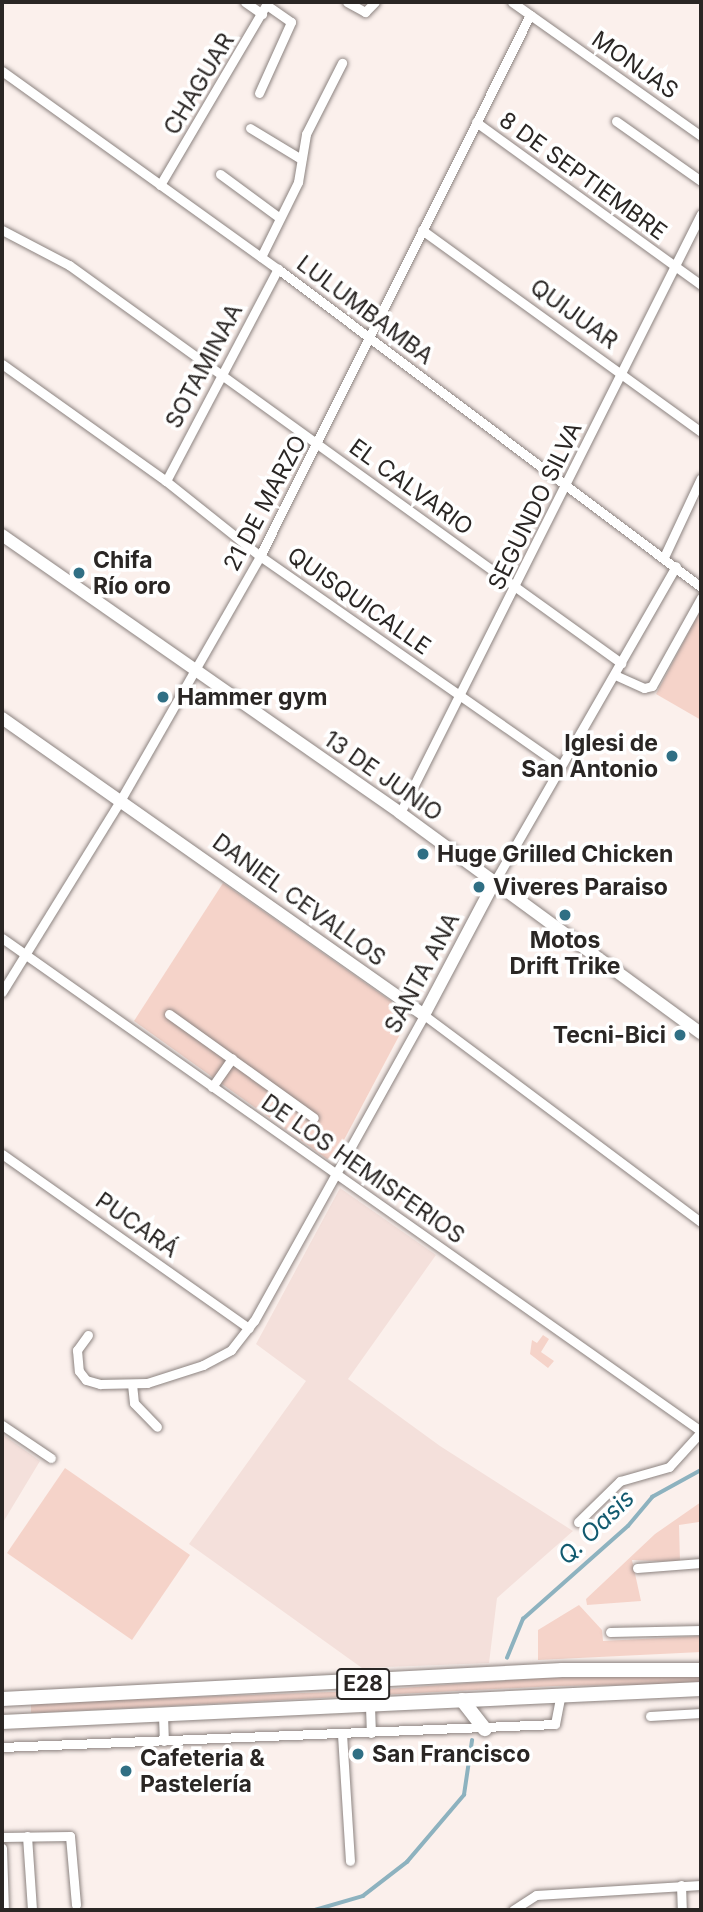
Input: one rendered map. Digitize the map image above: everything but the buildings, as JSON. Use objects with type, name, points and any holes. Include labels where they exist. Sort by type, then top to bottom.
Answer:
[{"type":"main road","name":"13 DE JUNIO","points":[[2,535],[400,813],[701,1033]]},
{"type":"main road","name":"DANIEL CEVALLOS","points":[[2,718],[121,799],[424,1015]]},
{"type":"main road","name":"SANTA ANA","points":[[424,1015],[495,881]]},
{"type":"main road","name":"E28","points":[[2,1699],[478,1670],[701,1670]]},
{"type":"main road","name":"E28","points":[[2,1722],[701,1689]]},
{"type":"main road","points":[[24,1698],[26,1721]]},
{"type":"main road","points":[[462,1700],[485,1729]]},
{"type":"street","points":[[245,2],[262,14]]},
{"type":"street","points":[[346,2],[365,12],[375,2]]},
{"type":"street","name":"MONJAS","points":[[512,2],[701,136]]},
{"type":"street","points":[[259,93],[291,22],[267,3]]},
{"type":"street","name":"CHAGUAR","points":[[160,185],[267,3]]},
{"type":"street","name":"21 DE MARZO","points":[[2,992],[121,799],[260,556],[320,444],[369,337],[530,15]]},
{"type":"street","points":[[261,257],[298,182],[306,134],[342,62]]},
{"type":"street","name":"LULUMBAMBA","points":[[2,71],[261,257],[701,587]]},
{"type":"street","points":[[616,121],[701,181]]},
{"type":"street","name":"8 DE SEPTIEMBRE","points":[[476,122],[701,285]]},
{"type":"street","points":[[250,128],[302,159]]},
{"type":"street","points":[[219,174],[280,218]]},
{"type":"street","name":"SEGUNDO SILVA","points":[[400,813],[462,697],[701,214]]},
{"type":"street","name":"EL CALVARIO","points":[[2,230],[69,265],[621,663]]},
{"type":"street","name":"QUIJUAR","points":[[422,230],[701,432]]},
{"type":"street","name":"SOTAMINAA","points":[[166,481],[278,270]]},
{"type":"street","name":"QUISQUICALLE","points":[[2,364],[166,481],[260,556],[561,766]]},
{"type":"street","points":[[664,557],[701,478]]},
{"type":"street","name":"SANTA ANA","points":[[495,881],[676,566]]},
{"type":"street","points":[[615,675],[648,688],[701,598]]},
{"type":"street","name":"DE LOS HEMISFERIOS","points":[[2,938],[701,1432]]},
{"type":"street","points":[[169,1014],[314,1118]]},
{"type":"street","name":"SANTA ANA","points":[[132,1384],[221,1357],[249,1328],[424,1015]]},
{"type":"street","name":"DANIEL CEVALLOS","points":[[424,1015],[701,1222]]},
{"type":"street","points":[[212,1087],[232,1058]]},
{"type":"street","name":"PUCARÁ","points":[[2,1154],[249,1328]]},
{"type":"street","points":[[88,1335],[77,1350],[79,1371],[86,1380],[132,1384],[134,1403],[157,1427]]},
{"type":"street","points":[[2,1425],[51,1458]]},
{"type":"street","points":[[578,1522],[620,1481],[669,1467],[701,1432]]},
{"type":"street","points":[[637,1567],[701,1563]]},
{"type":"street","points":[[610,1632],[701,1630]]},
{"type":"street","points":[[2,1747],[555,1724],[561,1694]]},
{"type":"street","points":[[370,1706],[371,1733]]},
{"type":"street","points":[[650,1716],[701,1713]]},
{"type":"street","points":[[163,1716],[164,1741]]},
{"type":"street","points":[[342,1734],[351,1861]]},
{"type":"street","points":[[27,1836],[32,1909]]},
{"type":"street","points":[[2,1837],[70,1836],[76,1905]]},
{"type":"street","points":[[2,1848],[4,1910]]},
{"type":"street","points":[[681,1885],[682,1910]]},
{"type":"street","points":[[513,1910],[536,1895],[701,1885]]},
{"type":"shaded area","points":[[701,609],[701,720],[656,694]]},
{"type":"shaded area","points":[[223,883],[405,1011],[408,1019],[336,1155],[327,1159],[134,1021]]},
{"type":"shaded area","points":[[340,1188],[436,1255],[348,1379],[440,1446],[573,1531],[497,1598],[489,1663],[362,1668],[189,1544],[306,1381],[256,1344]]},
{"type":"shaded area","points":[[543,1335],[549,1339],[541,1352],[554,1361],[548,1368],[530,1354],[532,1340],[537,1343]]},
{"type":"shaded area","points":[[2,1434],[40,1461],[2,1524]]},
{"type":"shaded area","points":[[65,1468],[190,1555],[132,1640],[7,1553]]},
{"type":"shaded area","points":[[701,1502],[699,1522],[679,1525],[680,1562],[632,1560],[641,1601],[587,1605],[586,1599],[655,1534]]},
{"type":"shaded area","points":[[579,1605],[602,1630],[603,1641],[701,1636],[701,1652],[538,1660],[538,1630]]},
{"type":"shaded area","points":[[701,1675],[701,1684],[556,1686],[31,1713],[31,1703],[360,1691],[538,1678]]},
{"type":"waterway","name":"Q. Oasis","points":[[507,1658],[523,1619],[628,1526],[652,1497],[701,1470]]},
{"type":"waterway","points":[[315,1910],[363,1896],[407,1862],[464,1795],[472,1741]]},
{"type":"place","name":"Chifa Río oro","points":[[79,573]]},
{"type":"place","name":"Hammer gym","points":[[163,697]]},
{"type":"place","name":"Iglesi de San Antonio","points":[[672,756]]},
{"type":"place","name":"Huge Grilled Chicken","points":[[423,854]]},
{"type":"place","name":"Viveres Paraiso","points":[[479,887]]},
{"type":"place","name":"Motos Drift Trike","points":[[565,915]]},
{"type":"place","name":"Tecni-Bici","points":[[680,1035]]},
{"type":"place","name":"San Francisco","points":[[358,1754]]},
{"type":"place","name":"Cafeteria & Pastelería","points":[[126,1771]]}]
